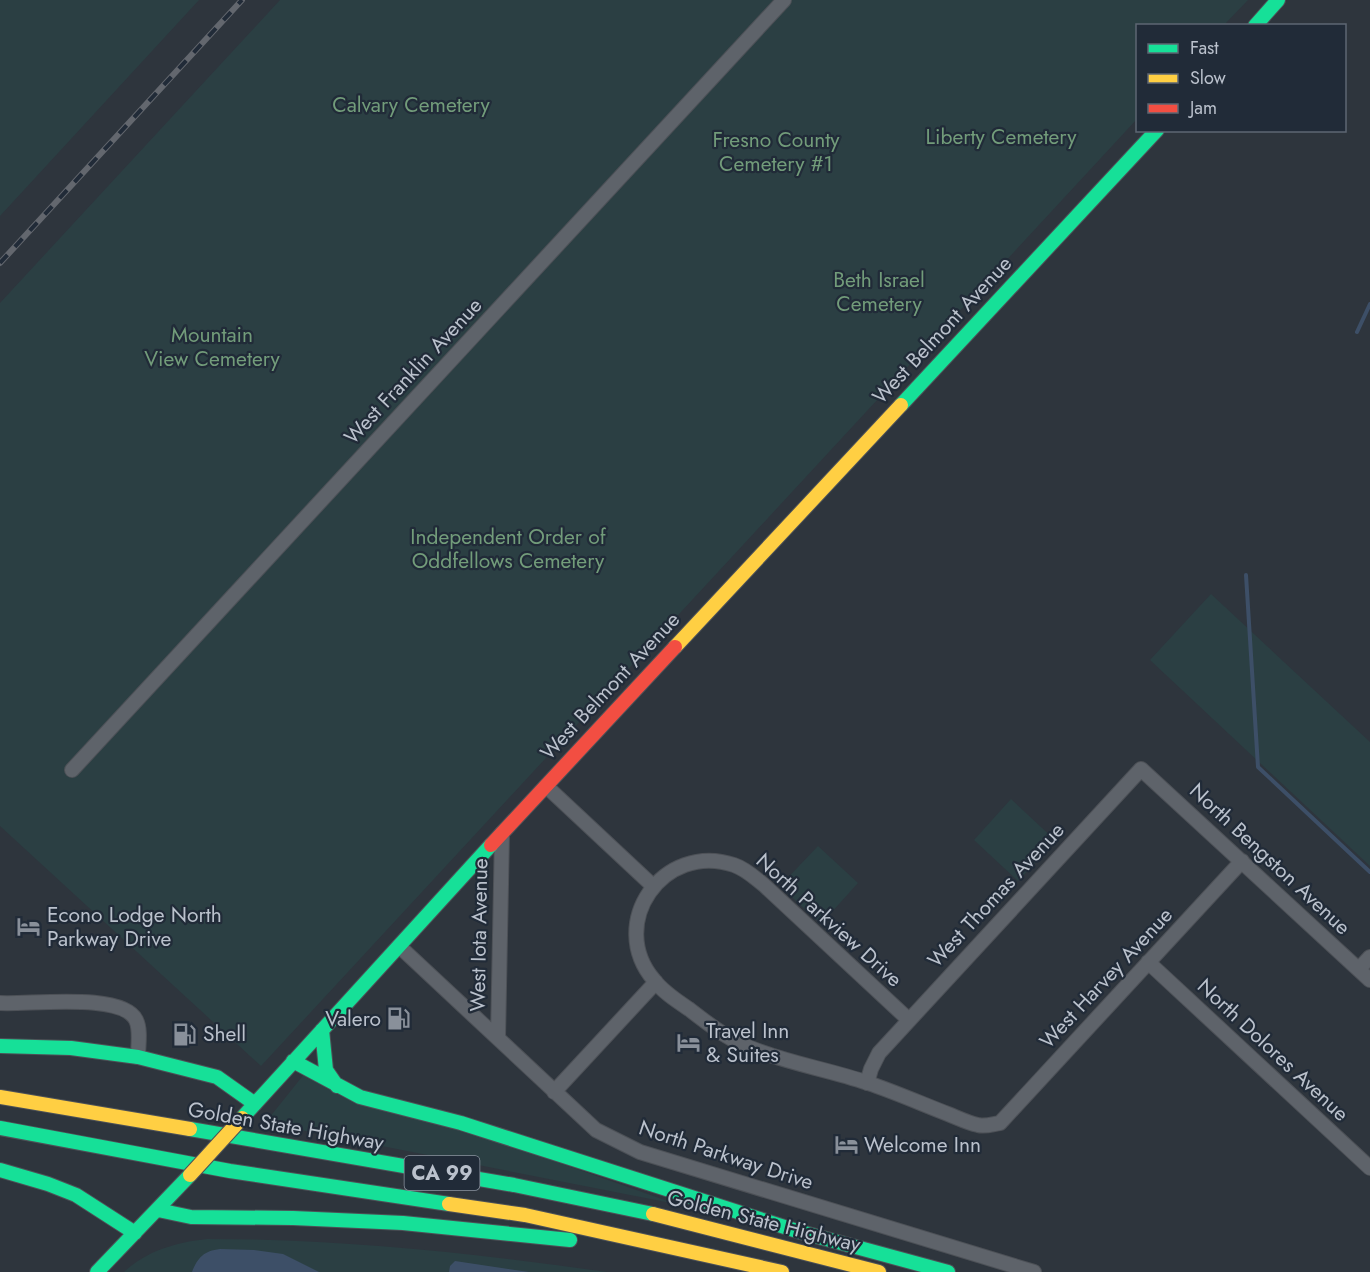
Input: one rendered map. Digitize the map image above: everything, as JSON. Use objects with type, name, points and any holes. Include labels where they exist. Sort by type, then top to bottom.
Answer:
[{"type":"main road","points":[[1257,24],[1278,0]]},
{"type":"main road","name":"West Belmont Avenue","points":[[97,1272],[158,1210],[502,833],[1155,132]]},
{"type":"main road","points":[[322,1030],[326,1070],[337,1086]]},
{"type":"main road","points":[[0,1046],[71,1048],[138,1057],[217,1077],[255,1104]]},
{"type":"main road","points":[[293,1061],[360,1097],[461,1123],[797,1231],[948,1272]]},
{"type":"main road","name":"Golden State Highway","points":[[0,1097],[514,1185],[636,1210],[879,1272]]},
{"type":"main road","name":"CA 99","points":[[0,1128],[230,1171],[525,1215],[782,1272]]},
{"type":"main road","points":[[0,1170],[40,1181],[74,1195],[104,1211],[135,1233]]},
{"type":"main road","points":[[158,1210],[176,1216],[195,1217],[376,1221],[522,1234],[622,1248],[687,1250]]},
{"type":"street","name":"West Franklin Avenue","points":[[72,770],[784,0]]},
{"type":"street","name":"North Bengston Avenue","points":[[1141,769],[1370,980]]},
{"type":"street","name":"West Thomas Avenue","points":[[867,1083],[879,1053],[1141,769]]},
{"type":"street","points":[[546,786],[653,886],[641,908],[637,939],[644,966],[656,982],[700,1018],[745,1046],[867,1083]]},
{"type":"street","name":"West Iota Avenue","points":[[498,1038],[502,833]]},
{"type":"street","name":"West Harvey Avenue","points":[[867,1083],[980,1126],[1000,1123],[1242,861]]},
{"type":"street","name":"North Parkview Drive","points":[[653,886],[669,872],[695,862],[726,863],[745,870],[909,1020]]},
{"type":"street","name":"North Parkway Drive","points":[[399,946],[596,1130],[640,1152],[1034,1272]]},
{"type":"street","points":[[1359,969],[1370,957]]},
{"type":"street","name":"North Dolores Avenue","points":[[1148,962],[1370,1168]]},
{"type":"street","points":[[554,1092],[656,982]]},
{"type":"street","points":[[0,1003],[93,1002],[120,1006],[131,1014],[137,1023],[138,1057]]},
{"type":"green space","points":[[0,0],[199,0],[0,216]]},
{"type":"green space","points":[[280,0],[1248,0],[1225,24],[1136,24],[1136,120],[261,1066],[0,826],[0,303]]},
{"type":"green space","points":[[1211,594],[1370,742],[1370,866],[1150,660]]},
{"type":"green space","points":[[1011,799],[1056,841],[1018,881],[974,840]]},
{"type":"green space","points":[[818,846],[858,883],[821,924],[780,886]]},
{"type":"green space","points":[[305,1073],[676,1204],[265,1123]]},
{"type":"green space","points":[[207,1239],[307,1241],[407,1248],[607,1272],[124,1272],[142,1258],[162,1249],[184,1242]]},
{"type":"water","points":[[220,1249],[283,1254],[319,1272],[192,1272],[202,1256]]},
{"type":"water","points":[[455,1261],[529,1272],[449,1272],[450,1266]]},
{"type":"waterway","points":[[1357,332],[1370,304]]},
{"type":"waterway","points":[[1246,575],[1258,767],[1370,872]]},
{"type":"railway","points":[[0,263],[242,0]]},
{"type":"traffic: fast","points":[[1257,24],[1278,0]]},
{"type":"traffic: fast","points":[[901,405],[1155,132]]},
{"type":"traffic: fast","points":[[242,1118],[491,845]]},
{"type":"traffic: fast","points":[[322,1030],[326,1070],[337,1086]]},
{"type":"traffic: fast","points":[[0,1046],[71,1048],[138,1057]]},
{"type":"traffic: fast","points":[[138,1057],[217,1077],[255,1104]]},
{"type":"traffic: fast","points":[[293,1061],[360,1097],[461,1123],[797,1231],[948,1272]]},
{"type":"traffic: fast","points":[[0,1128],[230,1171],[449,1204]]},
{"type":"traffic: fast","points":[[190,1129],[514,1185],[653,1214]]},
{"type":"traffic: fast","points":[[0,1170],[76,1195],[135,1233]]},
{"type":"traffic: fast","points":[[97,1272],[190,1175]]},
{"type":"traffic: fast","points":[[158,1210],[191,1217],[293,1218],[403,1223],[570,1240]]},
{"type":"traffic: slow","points":[[675,647],[901,405]]},
{"type":"traffic: slow","points":[[0,1097],[190,1129]]},
{"type":"traffic: slow","points":[[190,1175],[242,1118]]},
{"type":"traffic: slow","points":[[449,1204],[525,1215],[782,1272]]},
{"type":"traffic: slow","points":[[653,1214],[879,1272]]},
{"type":"traffic: jam","points":[[491,845],[675,647]]},
{"type":"place","name":"Econo Lodge North Parkway Drive","points":[[29,927]]},
{"type":"place","name":"Valero","points":[[399,1019]]},
{"type":"place","name":"Shell","points":[[185,1034]]},
{"type":"place","name":"Travel Inn & Suites","points":[[688,1043]]},
{"type":"place","name":"Welcome Inn","points":[[846,1145]]},
{"type":"park label","name":"Calvary Cemetery","points":[[411,105]]},
{"type":"park label","name":"Liberty Cemetery","points":[[1001,137]]},
{"type":"park label","name":"Fresno County Cemetery #1","points":[[776,152]]},
{"type":"park label","name":"Beth Israel Cemetery","points":[[879,292]]},
{"type":"park label","name":"Mountain View Cemetery","points":[[212,347]]},
{"type":"park label","name":"Independent Order of Oddfellows Cemetery","points":[[508,549]]}]
